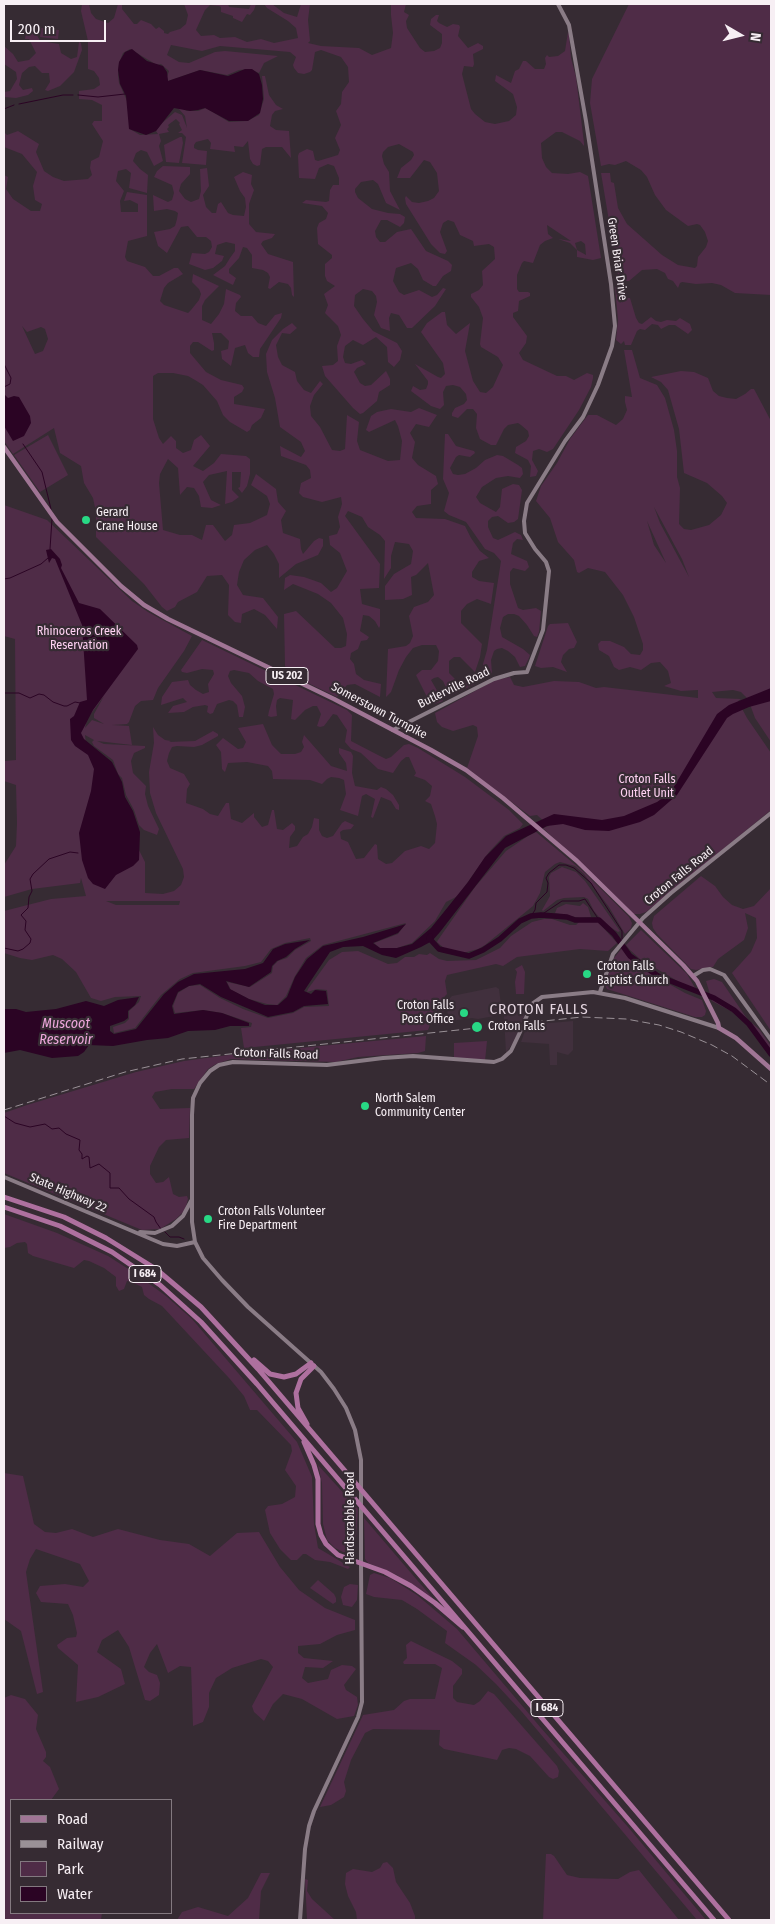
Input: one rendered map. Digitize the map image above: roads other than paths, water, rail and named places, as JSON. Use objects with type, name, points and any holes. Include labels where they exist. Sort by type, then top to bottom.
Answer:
[{"type":"highway","name":"I 684","points":[[4,1197],[74,1222],[137,1256],[166,1276],[193,1299],[240,1348],[728,1919]]},
{"type":"highway","name":"I 684","points":[[4,1206],[44,1219],[86,1238],[117,1255],[185,1306],[210,1331],[714,1920]]},
{"type":"highway","points":[[240,1348],[248,1353],[266,1371],[275,1376],[292,1376],[312,1365]]},
{"type":"highway","points":[[309,1429],[298,1408],[296,1393],[301,1379],[312,1365]]},
{"type":"highway","points":[[300,1435],[314,1465],[318,1479],[318,1524],[320,1535],[326,1544],[333,1551],[361,1564],[385,1572],[411,1586],[467,1630]]},
{"type":"main road","name":"Somerstown Turnpike","points":[[4,447],[57,522],[108,574],[144,605],[168,619],[334,699],[443,756],[475,776],[576,861],[693,976],[719,1028]]},
{"type":"main road","points":[[719,1028],[758,1055],[771,1069]]},
{"type":"street","name":"Green Briar Drive","points":[[527,672],[543,630],[549,571],[546,562],[525,533],[524,521],[528,500],[587,409],[608,360],[614,334],[611,284],[576,58],[569,25],[558,4]]},
{"type":"street","name":"Butlerville Road","points":[[393,730],[494,679],[514,673],[527,672]]},
{"type":"street","name":"Croton Falls Road","points":[[600,992],[615,951],[640,922],[671,893],[771,813]]},
{"type":"street","points":[[693,976],[703,970],[718,971],[724,975],[771,1040]]},
{"type":"street","points":[[525,1020],[532,1004],[542,997],[600,992],[634,1000],[719,1028]]},
{"type":"street","name":"Croton Falls Road","points":[[195,1242],[192,1224],[193,1098],[203,1078],[219,1065],[239,1062],[327,1065],[413,1056],[498,1061],[509,1054],[517,1042],[523,1026]]},
{"type":"street","name":"State Highway 22","points":[[4,1177],[124,1227]]},
{"type":"street","points":[[124,1227],[150,1233],[168,1229],[183,1216],[189,1206],[193,1191]]},
{"type":"street","points":[[124,1227],[168,1246],[195,1242]]},
{"type":"street","name":"Hardscrabble Road","points":[[195,1242],[203,1258],[234,1294],[312,1365],[334,1389],[350,1415],[357,1437],[362,1470],[362,1692],[360,1710],[309,1826],[304,1854],[300,1920]]},
{"type":"water","points":[[132,49],[147,61],[163,66],[167,72],[168,81],[200,70],[228,76],[245,69],[252,69],[259,74],[262,85],[263,99],[260,113],[248,121],[229,121],[205,108],[190,111],[174,108],[156,131],[146,135],[129,129],[126,96],[120,84],[118,70],[119,62],[125,52]]},
{"type":"water","points":[[4,394],[8,398],[19,397],[30,416],[31,423],[24,436],[13,441],[4,426]]},
{"type":"water","points":[[51,549],[60,559],[61,568],[79,603],[100,609],[137,645],[138,649],[93,710],[81,733],[84,739],[112,762],[122,782],[125,797],[133,811],[140,832],[139,860],[133,866],[116,875],[105,889],[93,884],[88,878],[82,860],[79,833],[91,791],[94,769],[88,755],[75,746],[71,740],[70,719],[74,716],[80,702],[87,700],[82,625],[55,559],[52,558],[49,563],[46,550]]},
{"type":"water","name":"Muscoot Reservoir","points":[[771,688],[771,701],[749,707],[727,718],[677,795],[654,815],[640,822],[609,831],[585,830],[563,824],[547,826],[505,848],[432,941],[396,958],[382,955],[363,946],[343,947],[330,952],[304,991],[311,994],[315,990],[326,991],[328,1004],[304,1006],[293,1012],[268,1017],[221,997],[200,984],[189,986],[178,992],[172,1006],[174,1014],[203,1010],[222,1013],[249,1023],[249,1026],[230,1026],[215,1030],[188,1031],[168,1038],[113,1046],[89,1045],[78,1056],[52,1058],[20,1050],[4,1053],[4,1009],[16,1009],[26,1012],[56,1009],[86,1001],[104,1006],[118,1000],[139,997],[135,1005],[128,1011],[128,1018],[110,1026],[110,1031],[114,1034],[136,1029],[164,994],[178,982],[194,974],[245,969],[263,963],[273,949],[285,944],[310,940],[277,961],[272,966],[271,972],[249,987],[226,981],[230,989],[265,1005],[278,1005],[287,997],[295,977],[307,959],[323,946],[363,937],[406,924],[398,933],[373,943],[380,948],[397,948],[412,944],[431,928],[468,882],[485,857],[506,836],[554,814],[602,820],[624,816],[657,802],[667,795],[675,785],[717,714],[729,705]]},
{"type":"waterway","points":[[78,95],[98,97],[125,94]]},
{"type":"waterway","points":[[19,104],[63,95],[73,95]]},
{"type":"waterway","points":[[4,109],[14,105]]},
{"type":"waterway","points":[[4,364],[11,378],[10,384],[4,387]]},
{"type":"waterway","points":[[23,444],[42,472],[51,509]]},
{"type":"waterway","points":[[50,549],[52,519]]},
{"type":"waterway","points":[[4,579],[41,564],[48,558]]},
{"type":"waterway","points":[[4,693],[19,693],[30,698],[39,694],[44,695],[53,702],[64,706],[75,702],[80,703]]},
{"type":"waterway","points":[[4,948],[18,951],[30,943],[31,939],[25,930],[26,921],[21,915],[28,908],[29,897],[32,891],[30,879],[33,874],[49,859],[70,852],[78,853]]},
{"type":"waterway","points":[[531,916],[535,910],[536,903],[547,892],[548,883],[546,878],[549,873],[559,865],[566,865],[574,868],[591,883],[622,931],[622,939]]},
{"type":"waterway","points":[[541,915],[562,901],[585,899],[599,920]]},
{"type":"waterway","points":[[430,936],[429,938],[439,949],[469,956],[483,950],[500,939],[520,921],[531,916],[541,915],[567,917],[575,920],[599,920],[614,934],[630,956],[658,976],[714,998],[734,1010],[749,1024],[771,1054]]},
{"type":"waterway","points":[[4,1116],[15,1123],[30,1127],[45,1124],[52,1129],[59,1128],[66,1134],[80,1140],[79,1150],[82,1154],[82,1159],[87,1156],[89,1157],[90,1168],[99,1164],[110,1173],[110,1188],[119,1188],[129,1199],[154,1217],[161,1229]]},
{"type":"waterway","points":[[165,1232],[170,1237],[184,1239]]},
{"type":"railway","points":[[4,1110],[125,1072],[182,1059],[582,1017],[626,1019],[659,1025],[681,1032],[732,1056],[771,1085]]},
{"type":"place","name":"Gerard Crane House","points":[[86,520]]},
{"type":"place","name":"Croton Falls Baptist Church","points":[[587,974]]},
{"type":"place","name":"Croton Falls Post Office","points":[[464,1013]]},
{"type":"place","name":"Croton Falls","points":[[477,1027]]},
{"type":"place","name":"North Salem Community Center","points":[[365,1106]]},
{"type":"place","name":"Croton Falls Volunteer Fire Department","points":[[208,1219]]},
{"type":"district","name":"CROTON FALLS","points":[[539,1010]]},
{"type":"park label","name":"Rhinoceros Creek Reservation","points":[[79,639]]},
{"type":"park label","name":"Croton Falls Outlet Unit","points":[[647,787]]}]
